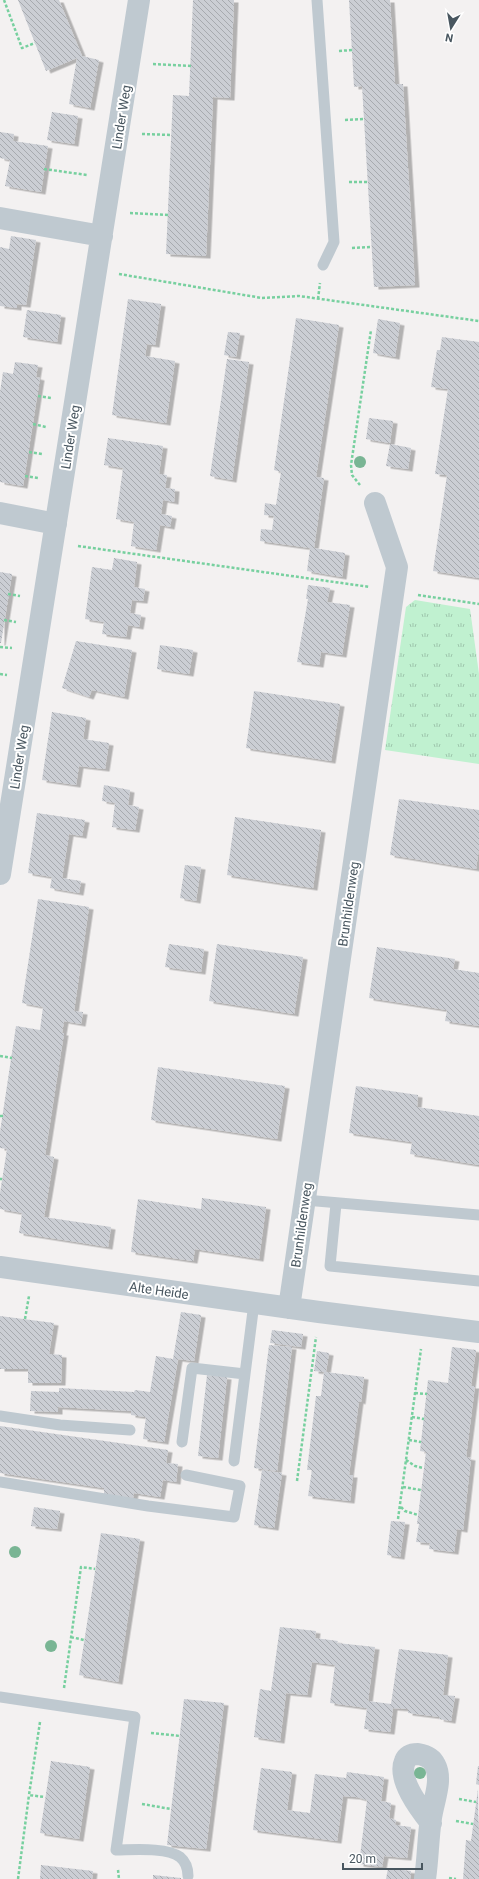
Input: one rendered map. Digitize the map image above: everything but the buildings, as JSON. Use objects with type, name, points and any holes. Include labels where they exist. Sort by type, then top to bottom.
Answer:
[{"type":"street","name":"Linder Weg","points":[[0,874],[139,0]]},
{"type":"street","points":[[0,218],[102,236]]},
{"type":"street","name":"Brunhildenweg","points":[[289,1308],[397,567],[375,503]]},
{"type":"street","points":[[0,513],[55,533]]},
{"type":"street","name":"Alte Heide","points":[[0,1267],[289,1308],[479,1332]]},
{"type":"street","points":[[426,1879],[431,1823]]},
{"type":"lane","points":[[317,0],[334,242],[323,266]]},
{"type":"lane","points":[[305,1200],[336,1204],[479,1215]]},
{"type":"lane","points":[[336,1204],[330,1266],[479,1282]]},
{"type":"lane","points":[[234,1460],[254,1303]]},
{"type":"lane","points":[[182,1442],[192,1368],[245,1374]]},
{"type":"lane","points":[[0,1416],[60,1425],[130,1430]]},
{"type":"lane","points":[[0,1482],[148,1506],[234,1518],[240,1486],[186,1475]]},
{"type":"lane","points":[[0,1697],[135,1717],[116,1850],[146,1850],[173,1854],[180,1857],[185,1862],[188,1876]]},
{"type":"path","points":[[4,0],[22,48],[35,43]]},
{"type":"path","points":[[129,63],[190,66]]},
{"type":"path","points":[[44,169],[111,178]]},
{"type":"path","points":[[106,212],[168,215]]},
{"type":"path","points":[[96,274],[115,274],[262,298],[299,296],[479,321]]},
{"type":"path","points":[[371,330],[351,465],[352,475],[375,503]]},
{"type":"path","points":[[55,533],[394,591],[479,604]]},
{"type":"path","points":[[0,1056],[12,1058]]},
{"type":"path","points":[[297,1481],[319,1312]]},
{"type":"path","points":[[398,1519],[424,1325]]},
{"type":"path","points":[[415,1393],[427,1394]]},
{"type":"path","points":[[412,1417],[424,1419]]},
{"type":"path","points":[[409,1440],[421,1442]]},
{"type":"path","points":[[406,1460],[415,1466],[424,1468]]},
{"type":"path","points":[[403,1487],[421,1490]]},
{"type":"path","points":[[400,1506],[405,1511],[418,1516]]},
{"type":"path","points":[[61,1706],[81,1567],[95,1569]]},
{"type":"path","points":[[71,1637],[84,1640]]},
{"type":"path","points":[[18,1879],[42,1703]]},
{"type":"path","points":[[134,1730],[180,1736]]},
{"type":"path","points":[[29,1795],[45,1797]]},
{"type":"path","points":[[123,1802],[171,1809]]},
{"type":"green space","points":[[415,600],[470,609],[479,674],[479,764],[385,750],[406,607]]}]
